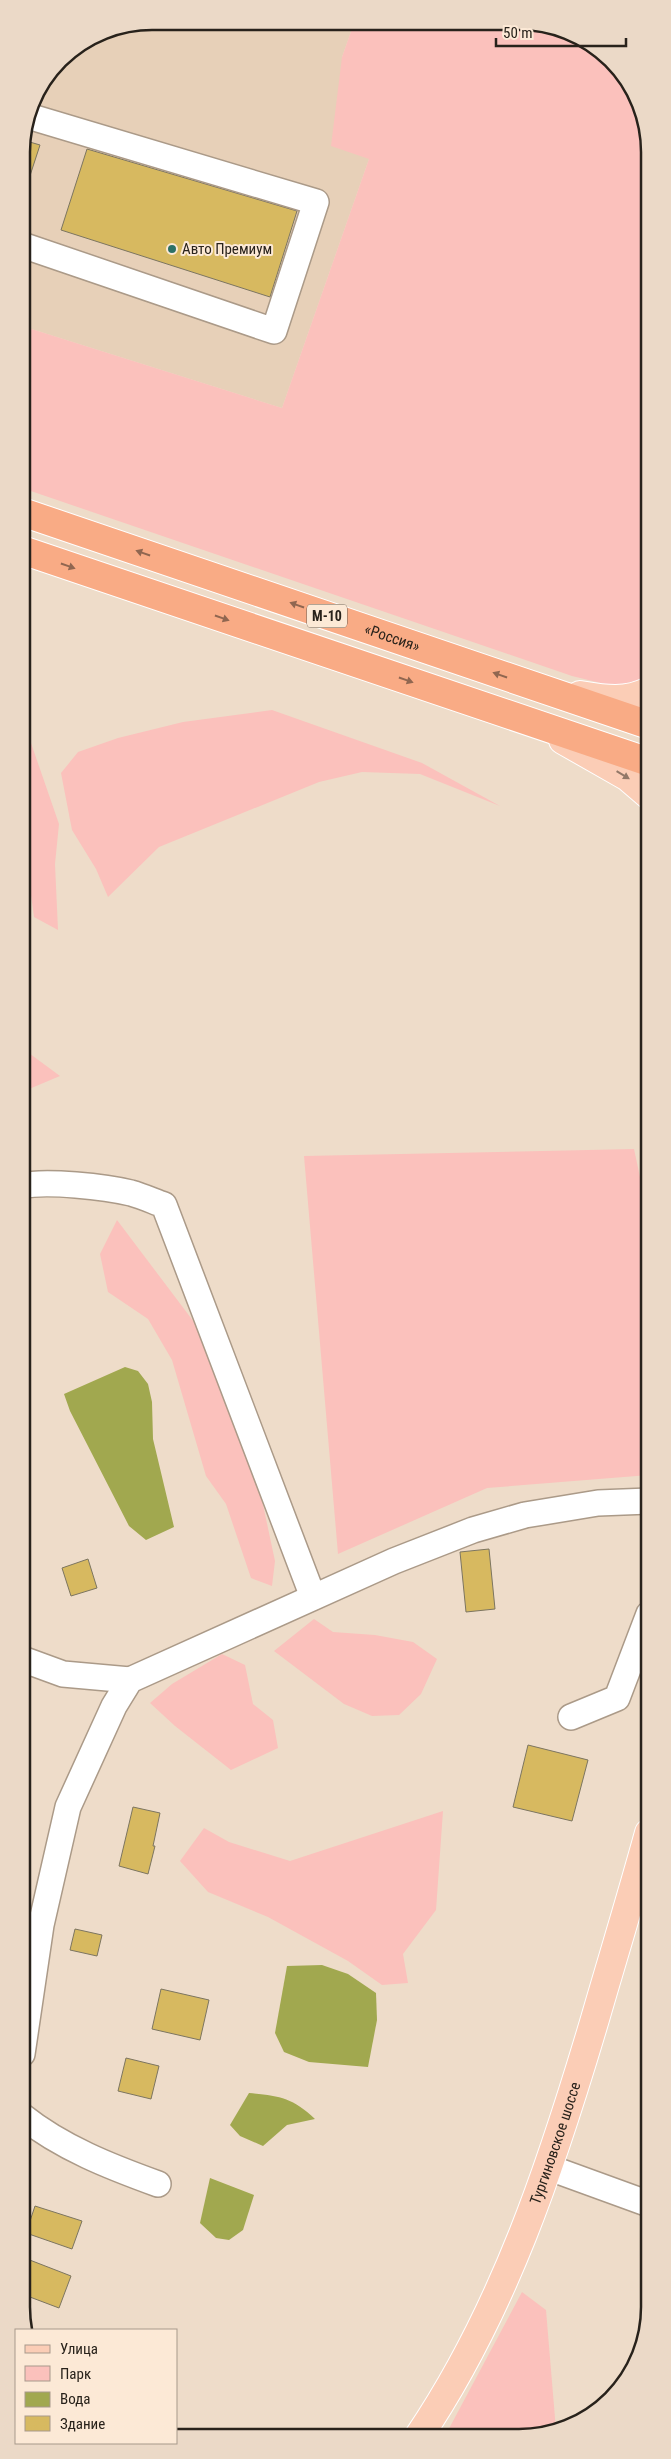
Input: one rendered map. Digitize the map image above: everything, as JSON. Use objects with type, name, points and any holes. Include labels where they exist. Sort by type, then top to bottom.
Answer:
[{"type":"highway","name":"«Россия»","points":[[30,515],[641,722]]},
{"type":"highway","name":"М-10","points":[[30,553],[641,759]]},
{"type":"main road","points":[[547,690],[615,700],[631,698],[641,694]]},
{"type":"main road","points":[[536,724],[628,777],[641,788]]},
{"type":"main road","name":"Тургиновское шоссе","points":[[423,2429],[449,2388],[490,2310],[550,2168],[641,1860]]},
{"type":"street","points":[[30,249],[274,331],[316,202],[35,118]]},
{"type":"street","points":[[30,1184],[76,1186],[130,1193],[164,1205],[313,1597]]},
{"type":"street","points":[[30,1662],[63,1674],[130,1680],[394,1560],[482,1527],[525,1515],[580,1506],[641,1501]]},
{"type":"street","points":[[571,1717],[616,1698],[641,1634]]},
{"type":"street","points":[[30,1980],[68,1807],[114,1706],[130,1680]]},
{"type":"street","points":[[30,2122],[106,2165],[158,2184]]},
{"type":"street","points":[[550,2168],[641,2201]]},
{"type":"shaded area","points":[[144,30],[352,30],[342,57],[369,159],[282,408],[30,329],[30,144],[32,128],[39,105],[55,78],[72,60],[105,39],[128,32]]},
{"type":"green space","points":[[352,30],[527,30],[543,32],[573,43],[599,60],[616,78],[628,98],[637,121],[641,152],[641,680],[613,686],[572,676],[30,491],[30,329],[282,408],[369,159],[331,146],[342,57]]},
{"type":"green space","points":[[272,710],[422,763],[500,806],[420,774],[362,772],[319,782],[159,847],[108,897],[96,869],[72,830],[61,773],[78,752],[118,738],[183,722]]},
{"type":"green space","points":[[30,740],[59,824],[55,864],[58,930],[34,917],[30,888]]},
{"type":"green space","points":[[30,1054],[60,1076],[30,1089]]},
{"type":"green space","points":[[634,1149],[641,1182],[641,1476],[487,1488],[338,1554],[304,1156]]},
{"type":"green space","points":[[117,1220],[200,1330],[262,1500],[275,1561],[272,1586],[251,1578],[226,1504],[206,1476],[172,1360],[148,1319],[108,1292],[100,1254]]},
{"type":"green space","points":[[314,1619],[333,1632],[375,1635],[413,1642],[437,1659],[421,1694],[399,1715],[372,1716],[344,1704],[274,1651]]},
{"type":"green space","points":[[222,1654],[245,1665],[253,1704],[273,1720],[278,1748],[231,1770],[175,1726],[150,1703],[172,1684]]},
{"type":"green space","points":[[443,1811],[436,1910],[403,1954],[408,1983],[382,1985],[348,1961],[268,1917],[208,1892],[180,1861],[204,1828],[229,1842],[290,1861]]},
{"type":"green space","points":[[522,2292],[546,2310],[555,2423],[519,2429],[449,2429]]},
{"type":"water","points":[[125,1367],[138,1371],[148,1384],[152,1402],[153,1439],[174,1527],[146,1540],[129,1526],[70,1411],[64,1394]]},
{"type":"water","points":[[322,1965],[348,1974],[376,1993],[377,2020],[368,2067],[309,2062],[284,2052],[275,2033],[287,1966]]},
{"type":"water","points":[[249,2093],[285,2099],[299,2106],[315,2119],[287,2125],[263,2146],[240,2136],[230,2125]]},
{"type":"water","points":[[210,2178],[254,2195],[243,2230],[229,2240],[216,2238],[200,2223]]},
{"type":"building","points":[[30,142],[40,145],[30,176]]},
{"type":"building","points":[[87,149],[297,211],[270,297],[61,230]]},
{"type":"building","points":[[489,1549],[495,1609],[466,1612],[460,1552]]},
{"type":"building","points":[[88,1559],[97,1588],[71,1596],[62,1568]]},
{"type":"building","points":[[528,1745],[588,1760],[572,1821],[513,1807]]},
{"type":"building","points":[[133,1807],[160,1813],[148,1874],[119,1866]]},
{"type":"building","points":[[75,1929],[102,1935],[97,1956],[70,1950]]},
{"type":"building","points":[[161,1989],[209,2000],[200,2040],[152,2029]]},
{"type":"building","points":[[126,2058],[159,2066],[151,2099],[118,2091]]},
{"type":"building","points":[[35,2206],[82,2221],[72,2249],[30,2234],[30,2221]]},
{"type":"building","points":[[30,2260],[71,2276],[59,2308],[30,2297]]},
{"type":"place","name":"Авто Премиум","points":[[172,249]]}]
